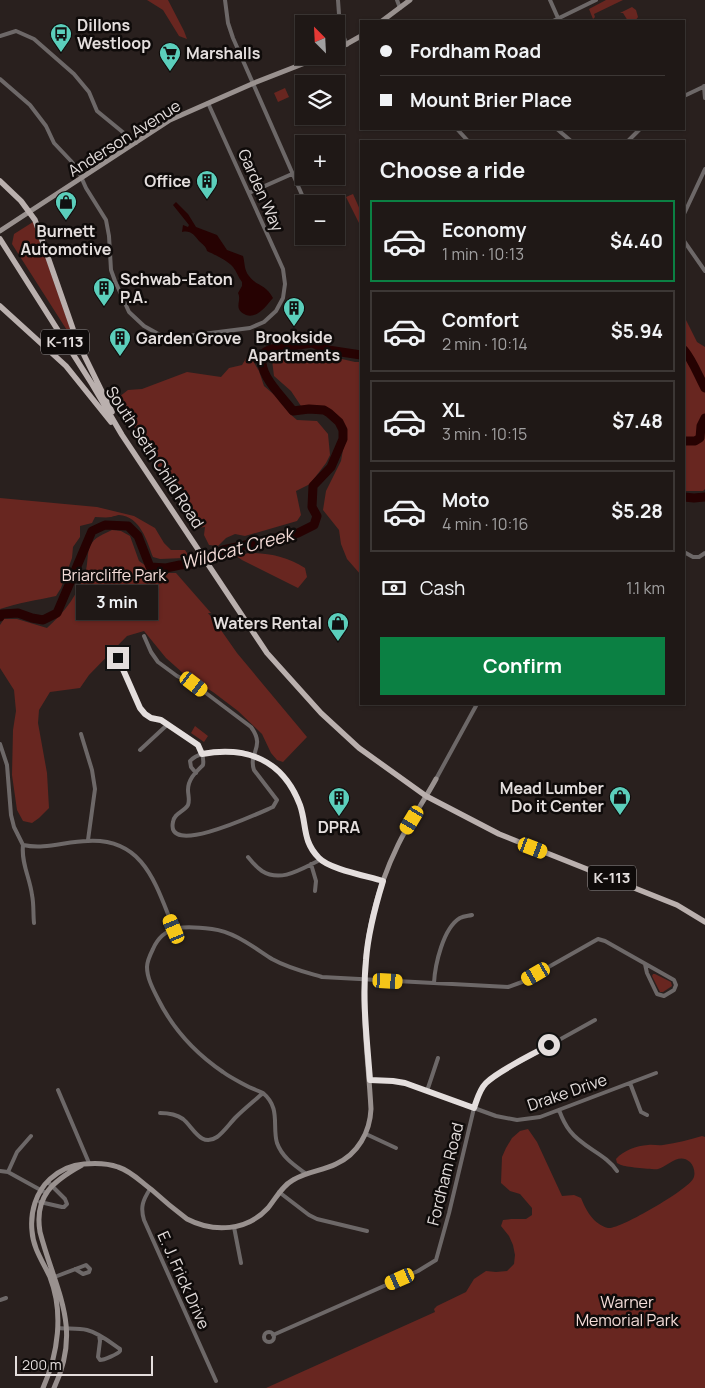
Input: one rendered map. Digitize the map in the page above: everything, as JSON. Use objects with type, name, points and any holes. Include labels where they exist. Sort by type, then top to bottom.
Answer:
[{"type":"main road","points":[[0,181],[21,201],[35,220],[73,329],[84,355],[105,394],[122,435]]},
{"type":"main road","name":"South Seth Child Road","points":[[0,239],[122,435],[267,653],[322,713],[359,748],[426,796],[499,834],[677,905],[705,922]]},
{"type":"main road","points":[[0,306],[66,366],[122,435]]},
{"type":"street","points":[[224,0],[233,38],[302,195]]},
{"type":"street","points":[[338,0],[340,28],[347,46],[360,37]]},
{"type":"street","points":[[397,0],[400,8]]},
{"type":"street","points":[[385,20],[410,0]]},
{"type":"street","points":[[550,0],[558,18]]},
{"type":"street","points":[[555,20],[596,0]]},
{"type":"street","points":[[0,36],[16,31],[34,39],[83,84],[101,116],[136,143]]},
{"type":"street","name":"Anderson Avenue","points":[[0,231],[170,120],[300,65]]},
{"type":"street","name":"Garden Way","points":[[0,79],[39,115],[54,143],[77,168],[106,220],[110,236],[111,270],[129,312],[138,321],[162,336],[179,338],[250,328],[264,322],[276,311],[283,298],[286,284],[283,269],[208,103]]},
{"type":"street","points":[[685,96],[704,86],[705,98]]},
{"type":"street","points":[[458,130],[467,140]]},
{"type":"street","points":[[558,130],[570,140]]},
{"type":"street","points":[[629,140],[639,130]]},
{"type":"street","points":[[685,212],[705,169]]},
{"type":"street","points":[[249,193],[292,174]]},
{"type":"street","points":[[685,242],[705,271]]},
{"type":"street","points":[[685,553],[692,557],[699,557],[705,553]]},
{"type":"street","points":[[118,658],[140,708],[145,714],[151,718],[161,720],[198,745],[202,754],[204,763],[189,784],[189,803],[185,809],[175,816],[172,824],[174,832],[186,837],[225,828],[272,807],[278,800],[254,770],[252,764],[258,743],[257,735],[251,728],[194,684],[177,676],[158,662],[144,636]]},
{"type":"street","points":[[54,1388],[63,1365],[66,1344],[64,1305],[34,1242],[32,1211],[60,1171],[75,1164],[87,1163],[108,1164],[125,1170],[135,1176],[179,1213],[197,1224],[220,1229],[246,1224],[261,1214],[279,1192],[292,1180],[344,1160],[357,1148],[366,1134],[371,1118],[365,980],[371,924],[383,881],[403,835],[476,705]]},
{"type":"street","points":[[140,750],[168,725]]},
{"type":"street","points":[[81,734],[92,770],[95,789],[88,840]]},
{"type":"street","points":[[0,744],[7,765],[11,815],[14,827],[23,845],[23,862],[32,894],[34,923]]},
{"type":"street","points":[[196,773],[191,767],[190,761],[192,758],[218,751],[230,751],[254,756],[272,766],[294,792],[300,806],[307,839],[312,850],[320,860],[333,867],[383,881]]},
{"type":"street","points":[[23,845],[51,847],[88,840],[125,847],[133,852],[154,881],[174,929]]},
{"type":"street","points":[[248,857],[260,870],[269,875],[279,876],[286,876],[320,860]]},
{"type":"street","points":[[311,864],[315,872],[315,892]]},
{"type":"street","points":[[434,983],[438,957],[444,940],[458,920],[472,915]]},
{"type":"street","points":[[304,1174],[283,1154],[276,1138],[276,1118],[271,1104],[263,1094],[236,1080],[197,1052],[166,1015],[152,986],[147,968],[154,945],[160,938],[174,929],[188,926],[214,929],[230,934],[250,944],[273,960],[295,970],[322,977],[508,986],[515,985],[598,939],[605,941],[674,980],[676,985],[674,990],[664,996],[657,994],[645,964]]},
{"type":"street","name":"Fordham Road","points":[[273,1335],[431,1264],[436,1260],[474,1108],[480,1091],[492,1078],[595,1020]]},
{"type":"street","points":[[427,1091],[438,1058]]},
{"type":"street","name":"Drake Drive","points":[[370,1080],[393,1081],[496,1116],[517,1120],[540,1117],[656,1073]]},
{"type":"street","points":[[630,1083],[641,1112],[647,1115]]},
{"type":"street","points":[[58,1090],[87,1163]]},
{"type":"street","points":[[160,1113],[176,1115],[185,1120],[197,1135],[204,1140],[212,1140],[219,1136],[240,1112],[263,1094]]},
{"type":"street","points":[[560,1110],[570,1132],[580,1142],[612,1164],[617,1171]]},
{"type":"street","points":[[366,1134],[396,1148]]},
{"type":"street","points":[[8,1172],[16,1152],[31,1136]]},
{"type":"street","points":[[0,1171],[8,1172],[46,1193]]},
{"type":"street","points":[[40,1190],[50,1184]]},
{"type":"street","points":[[39,1202],[62,1207],[66,1206],[65,1199],[50,1184]]},
{"type":"street","name":"E. J. Frick Drive","points":[[150,1189],[142,1206],[144,1220],[216,1381]]},
{"type":"street","points":[[39,1202],[40,1190]]},
{"type":"street","points":[[279,1192],[317,1219],[367,1231]]},
{"type":"street","points":[[234,1227],[241,1263]]},
{"type":"street","points":[[52,1278],[75,1269]]},
{"type":"street","points":[[43,1388],[54,1356],[58,1328],[57,1306],[52,1278]]},
{"type":"street","points":[[0,1300],[6,1298]]},
{"type":"street","points":[[58,1328],[89,1330],[99,1335],[120,1349],[118,1354],[100,1360],[98,1357],[99,1335]]},
{"type":"green space","points":[[147,0],[168,0],[187,39],[179,36],[163,10]]},
{"type":"green space","points":[[606,0],[623,0],[594,14],[595,17],[593,19],[589,9]]},
{"type":"green space","points":[[632,7],[636,10],[638,17],[636,20],[627,20],[623,13],[620,13]]},
{"type":"green space","points":[[285,88],[289,97],[278,102],[274,93]]},
{"type":"green space","points":[[353,194],[360,210],[360,225],[346,197]]},
{"type":"green space","points":[[33,222],[71,331],[70,335],[12,244],[14,234]]},
{"type":"green space","points":[[685,318],[697,342],[705,347],[705,489],[703,491],[685,491]]},
{"type":"green space","points":[[288,350],[311,352],[360,362],[360,574],[347,559],[341,544],[339,530],[323,510],[326,491],[341,461],[346,433],[341,420],[326,408],[301,406],[291,391],[274,376],[272,360],[278,353]]},
{"type":"green space","points":[[250,356],[259,371],[264,386],[278,398],[290,414],[297,420],[317,421],[328,434],[330,455],[310,484],[296,491],[301,515],[297,521],[245,536],[235,534],[226,538],[218,546],[209,545],[204,535],[205,527],[196,528],[189,516],[184,491],[167,468],[158,467],[155,458],[149,454],[119,397],[128,390],[142,389],[187,372],[221,377],[229,368],[242,365],[247,357]]},
{"type":"green space","points":[[0,498],[97,507],[134,516],[155,528],[164,543],[171,550],[185,550],[187,557],[160,559],[153,557],[142,530],[132,520],[126,516],[119,515],[95,517],[92,523],[80,526],[80,537],[73,547],[72,558],[61,588],[56,596],[0,609]]},
{"type":"green space","name":"Briarcliffe Park","points":[[112,530],[121,531],[130,536],[139,561],[156,573],[176,573],[211,613],[208,613],[237,653],[307,737],[283,762],[277,760],[271,753],[262,734],[238,711],[213,692],[184,674],[166,658],[144,631],[127,636],[89,675],[80,688],[50,692],[39,710],[38,723],[47,773],[49,808],[32,823],[23,821],[17,810],[12,775],[13,730],[16,711],[14,690],[0,668],[0,625],[4,619],[17,619],[47,628],[66,609],[79,587],[86,570],[90,546],[94,540]]},
{"type":"green space","points":[[249,553],[285,558],[305,568],[307,577],[298,588],[236,556]]},
{"type":"green space","points":[[195,726],[208,736],[204,742],[191,733]]},
{"type":"green space","points":[[653,974],[671,982],[672,986],[660,992],[652,976]]},
{"type":"green space","name":"Warner Memorial Park","points":[[528,1129],[537,1142],[562,1196],[574,1195],[581,1198],[594,1220],[608,1228],[625,1223],[679,1192],[693,1179],[694,1175],[693,1166],[686,1159],[678,1159],[658,1169],[652,1169],[621,1165],[617,1163],[616,1159],[619,1156],[639,1146],[663,1145],[702,1136],[705,1137],[705,1388],[266,1388],[435,1312],[434,1309],[437,1306],[466,1292],[474,1279],[486,1271],[507,1271],[514,1264],[515,1255],[509,1236],[501,1226],[503,1220],[526,1219],[532,1215],[532,1208],[520,1194],[510,1191],[501,1183],[502,1157],[512,1138],[520,1131]]},
{"type":"shaded area","points":[[176,202],[188,214],[196,227],[217,235],[227,250],[243,256],[247,274],[267,290],[273,298],[261,311],[250,316],[240,311],[238,293],[242,282],[236,271],[228,262],[207,251],[192,233],[182,232],[183,225],[188,227],[189,225],[173,205]]},
{"type":"waterway","name":"Wildcat Creek","points":[[0,617],[2,614],[18,613],[43,620],[57,613],[92,531],[105,525],[128,526],[138,536],[150,567],[166,568],[193,564],[223,550],[298,533],[314,525],[317,516],[312,507],[313,486],[331,467],[343,439],[343,430],[339,422],[324,410],[293,411],[266,376],[262,360],[265,352],[271,349],[312,343],[328,350],[360,355]]},
{"type":"waterway","name":"Wildcat Creek","points":[[685,351],[705,388]]},
{"type":"waterway","name":"Wildcat Creek","points":[[685,441],[695,441],[700,438],[701,426],[705,418]]},
{"type":"waterway","name":"Wildcat Creek","points":[[685,497],[705,497]]},
{"type":"place","name":"Dillons Westloop","points":[[61,53]]},
{"type":"place","name":"Marshalls","points":[[170,72]]},
{"type":"place","name":"Office","points":[[207,200]]},
{"type":"place","name":"Burnett Automotive","points":[[66,221]]},
{"type":"place","name":"Schwab-Eaton P.A.","points":[[104,307]]},
{"type":"place","name":"Brookside Apartments","points":[[294,327]]},
{"type":"place","name":"Garden Grove","points":[[120,357]]},
{"type":"place","name":"Waters Rental","points":[[338,642]]},
{"type":"place","name":"Mead Lumber Do it Center","points":[[620,816]]},
{"type":"place","name":"DPRA","points":[[339,817]]},
{"type":"route","points":[[118,658],[140,708],[145,714],[151,718],[161,720],[198,745],[202,754],[230,751],[264,760],[284,778],[294,792],[303,816],[307,839],[312,850],[320,860],[333,867],[383,881],[371,924],[366,961],[365,1008],[370,1080],[405,1083],[474,1108],[480,1091],[492,1078],[549,1045]]}]
